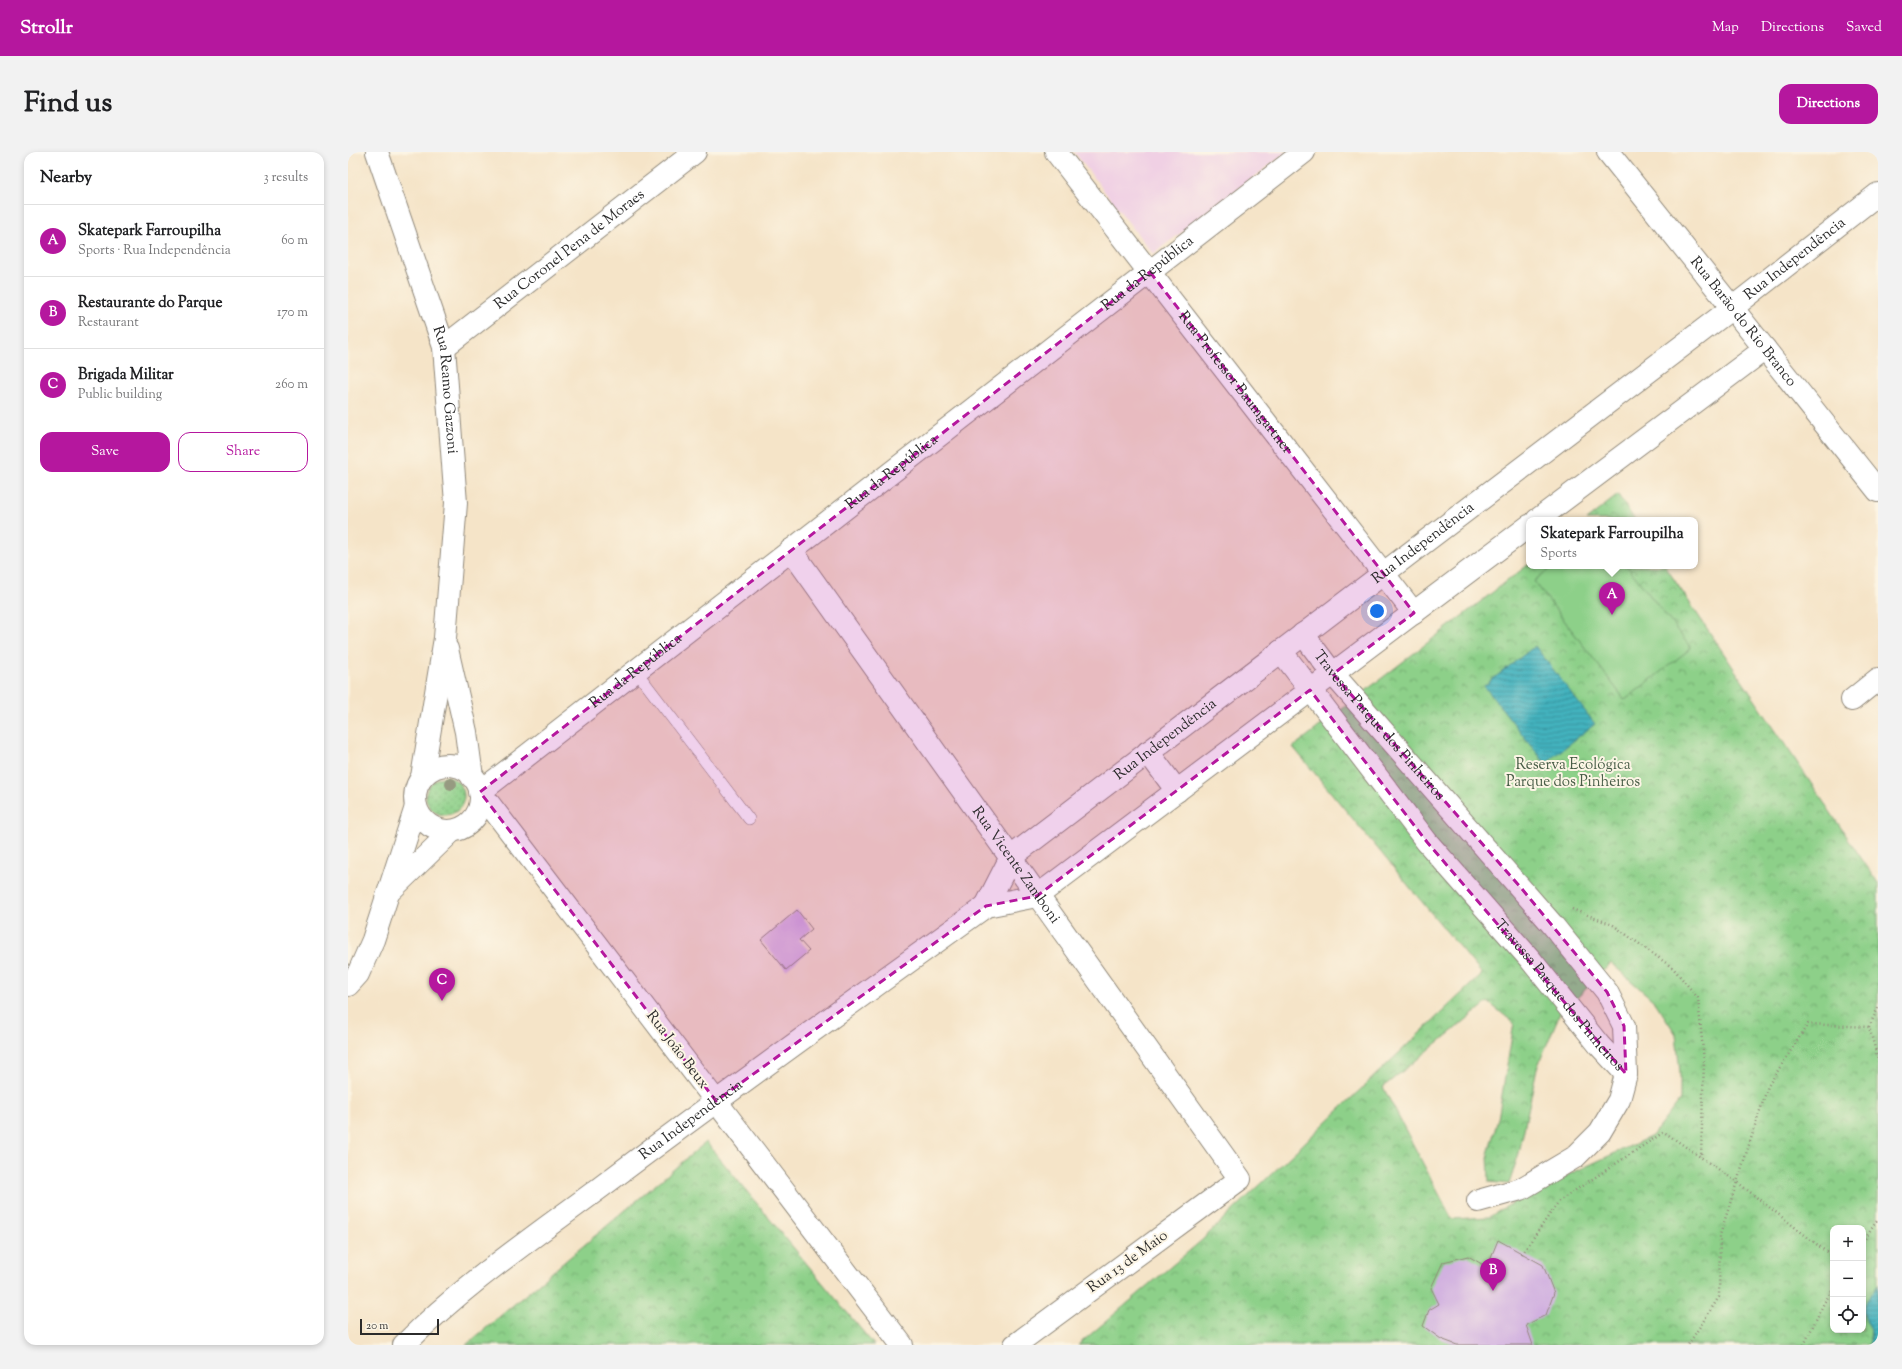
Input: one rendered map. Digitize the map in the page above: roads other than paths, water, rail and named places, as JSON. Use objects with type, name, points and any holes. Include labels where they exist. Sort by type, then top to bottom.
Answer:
[{"type":"street","name":"Rua Reamo Gazzoni","points":[[377,152],[444,347],[456,503],[445,638],[422,777]]},
{"type":"street","name":"Rua Coronel Pena de Moraes","points":[[444,347],[695,152]]},
{"type":"street","name":"Rua Professor Baumgartner","points":[[1056,152],[1414,613]]},
{"type":"street","name":"Rua da República","points":[[476,785],[636,670],[1304,152]]},
{"type":"street","name":"Rua Barão do Rio Branco","points":[[1608,152],[1878,491]]},
{"type":"street","name":"Rua Independência","points":[[986,906],[1011,857],[1732,308],[1878,194]]},
{"type":"street","points":[[1541,517],[1765,349]]},
{"type":"street","name":"Rua Independência","points":[[404,1345],[424,1325],[478,1280],[716,1101],[986,906],[1037,896],[1526,528]]},
{"type":"street","name":"Rua Vicente Zamboni","points":[[791,550],[1240,1179]]},
{"type":"street","name":"Travessa Parque dos Pinheiros","points":[[1303,634],[1333,674],[1522,889],[1607,992],[1624,1026],[1626,1074]]},
{"type":"street","name":"Rua Reamo Gazzoni","points":[[445,638],[476,785]]},
{"type":"street","name":"Travessa Parque dos Pinheiros","points":[[1281,651],[1427,842],[1530,959],[1599,1045],[1626,1074]]},
{"type":"street","points":[[1852,700],[1878,679]]},
{"type":"street","points":[[1148,752],[1177,791]]},
{"type":"street","points":[[449,765],[461,768],[476,785],[479,810],[473,820],[464,827],[452,831],[442,831],[431,827],[422,820],[416,807],[415,796],[422,777],[431,770],[449,765]]},
{"type":"street","name":"Rua João Beux","points":[[476,785],[902,1345]]},
{"type":"street","points":[[348,985],[358,974],[370,947],[386,894],[416,807]]},
{"type":"street","points":[[386,894],[452,831]]},
{"type":"street","points":[[1478,1201],[1521,1189],[1575,1157],[1600,1132],[1619,1100],[1626,1074]]},
{"type":"street","name":"Rua 13 de Maio","points":[[1015,1345],[1240,1179]]},
{"type":"lane","points":[[636,670],[749,819]]},
{"type":"water","points":[[1535,646],[1595,724],[1545,763],[1484,686]]},
{"type":"water","points":[[1878,1285],[1878,1345],[1869,1345],[1871,1329],[1866,1320],[1866,1301]]},
{"type":"place","name":"Skatepark Farroupilha","points":[[1612,615]]},
{"type":"place","name":"Brigada Militar","points":[[442,1001]]},
{"type":"place","name":"Restaurante do Parque","points":[[1493,1291]]},
{"type":"park label","name":"Reserva Ecológica Parque dos Pinheiros","points":[[1573,774]]}]
